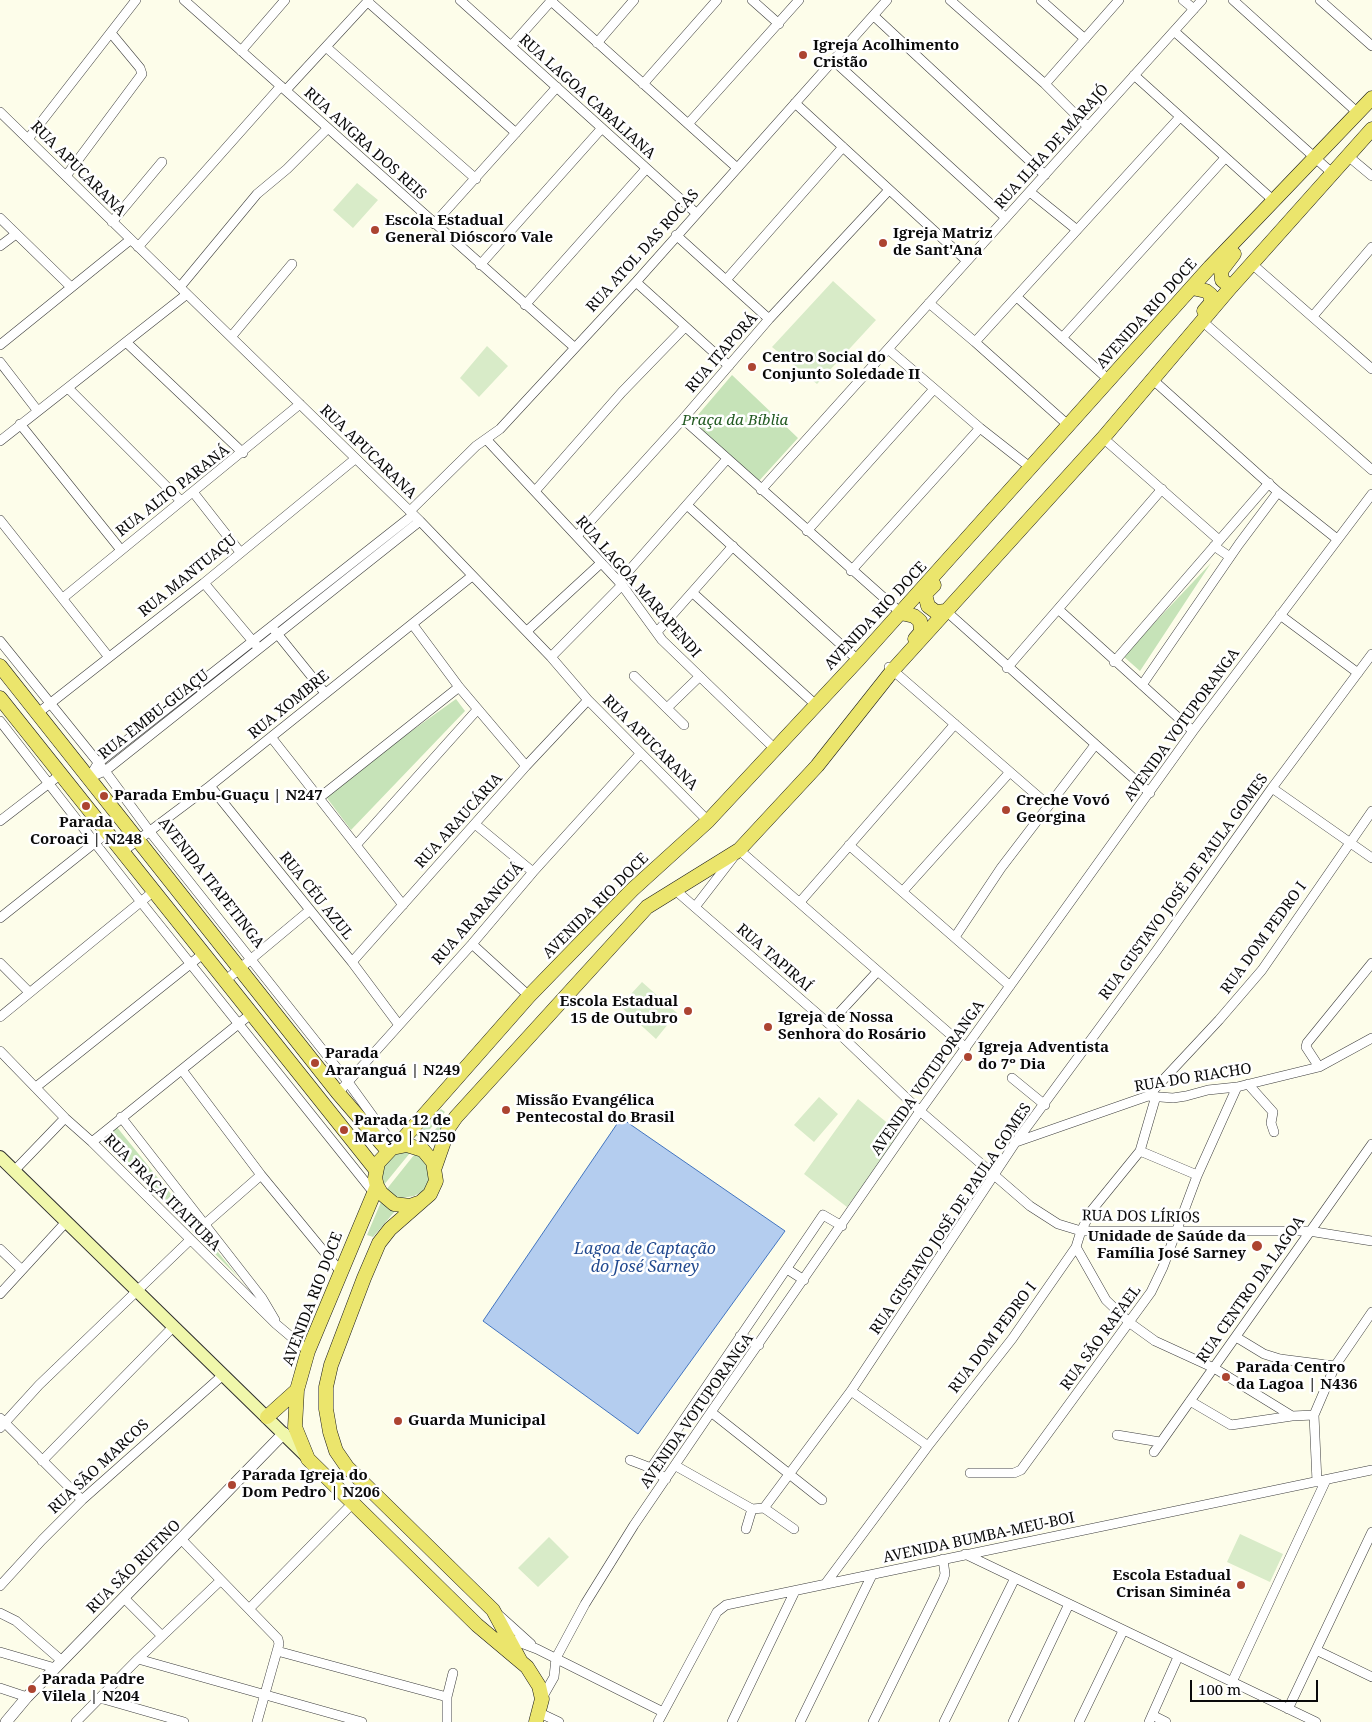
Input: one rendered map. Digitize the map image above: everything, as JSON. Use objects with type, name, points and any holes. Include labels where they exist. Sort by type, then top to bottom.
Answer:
[{"type":"main road","name":"AVENIDA RIO DOCE","points":[[539,1711],[533,1675],[521,1662],[477,1625],[354,1502],[308,1459],[295,1427],[297,1390],[308,1351],[376,1189],[376,1170],[382,1156],[393,1148],[529,996],[632,890],[708,821],[975,532],[1192,288],[1372,98]]},
{"type":"main road","name":"AVENIDA RIO DOCE","points":[[521,1662],[492,1610],[347,1467],[336,1451],[326,1409],[326,1387],[331,1366],[379,1243],[390,1229],[430,1194],[434,1188],[435,1167],[448,1127],[456,1118],[647,907],[738,850],[817,766],[891,669],[1103,438],[1231,287],[1372,129]]},
{"type":"main road","points":[[1231,287],[1222,280],[1221,271],[1225,264],[1262,223],[1264,211]]},
{"type":"main road","points":[[1155,375],[1164,358],[1211,303],[1211,296],[1206,290],[1192,288]]},
{"type":"main road","points":[[946,611],[936,612],[931,609],[926,600],[926,594],[966,550],[975,532]]},
{"type":"main road","points":[[891,669],[921,632],[921,624],[917,618],[901,613]]},
{"type":"main road","name":"AVENIDA ITAPETINGA","points":[[0,666],[89,778],[145,836],[343,1088],[393,1148]]},
{"type":"main road","points":[[0,698],[376,1170]]},
{"type":"main road","points":[[73,790],[89,778]]},
{"type":"main road","points":[[393,1148],[407,1145],[418,1148],[430,1157],[435,1167]]},
{"type":"main road","points":[[1,1161],[14,1171],[138,1291],[308,1459]]},
{"type":"main road","points":[[376,1189],[394,1204],[410,1206],[418,1203]]},
{"type":"main road","points":[[267,1417],[297,1390]]},
{"type":"street","points":[[28,138],[136,0]]},
{"type":"street","name":"RUA ANGRA DOS REIS","points":[[184,0],[574,347]]},
{"type":"street","name":"RUA LAGOA CABALIANA","points":[[460,0],[646,170],[696,213]]},
{"type":"street","points":[[511,46],[550,0],[736,167]]},
{"type":"street","points":[[597,43],[634,0]]},
{"type":"street","points":[[644,84],[717,0]]},
{"type":"street","points":[[752,0],[779,24]]},
{"type":"street","points":[[688,124],[799,0]]},
{"type":"street","name":"RUA ATOL DAS ROCAS","points":[[414,515],[486,439],[500,429],[636,282],[736,167],[888,0]]},
{"type":"street","points":[[950,0],[1045,84],[1088,127]]},
{"type":"street","points":[[1041,0],[1085,39]]},
{"type":"street","points":[[1045,84],[1119,0]]},
{"type":"street","points":[[1183,0],[1194,10]]},
{"type":"street","name":"RUA ILHA DE MARAJÓ","points":[[761,490],[1202,0]]},
{"type":"street","points":[[1233,0],[1358,113]]},
{"type":"street","points":[[1320,0],[1372,46]]},
{"type":"street","points":[[138,247],[283,88],[326,47],[368,1],[516,133]]},
{"type":"street","points":[[242,51],[280,2]]},
{"type":"street","points":[[874,16],[1045,175]]},
{"type":"street","points":[[1174,31],[1332,173]]},
{"type":"street","points":[[66,176],[141,76],[140,68],[111,33]]},
{"type":"street","points":[[326,47],[476,179]]},
{"type":"street","points":[[834,61],[1006,218]]},
{"type":"street","points":[[1134,75],[1179,118],[1274,201]]},
{"type":"street","points":[[434,224],[557,87]]},
{"type":"street","points":[[796,103],[967,261]]},
{"type":"street","name":"RUA APUCARANA","points":[[0,112],[355,460],[414,515],[551,657],[588,700],[708,821]]},
{"type":"street","points":[[975,342],[1018,298],[1179,118]]},
{"type":"street","points":[[480,265],[602,128]]},
{"type":"street","points":[[0,441],[37,410],[126,342],[183,290],[257,194],[287,169],[327,129]]},
{"type":"street","points":[[726,280],[843,146]]},
{"type":"street","points":[[1348,156],[1372,176]]},
{"type":"street","points":[[1062,338],[1225,158]]},
{"type":"street","points":[[112,222],[162,162]]},
{"type":"street","points":[[525,305],[646,170]]},
{"type":"street","name":"RUA ITAPORÁ","points":[[577,536],[683,420],[769,319],[889,190]]},
{"type":"street","points":[[1030,192],[1077,230]]},
{"type":"street","points":[[0,218],[71,287]]},
{"type":"street","points":[[0,246],[16,234]]},
{"type":"street","points":[[676,235],[769,319]]},
{"type":"street","points":[[0,345],[130,240]]},
{"type":"street","points":[[1313,316],[1372,247]]},
{"type":"street","points":[[231,337],[292,264]]},
{"type":"street","points":[[1252,264],[1371,366]]},
{"type":"street","points":[[636,282],[728,366]]},
{"type":"street","points":[[1018,298],[1110,381]]},
{"type":"street","points":[[928,303],[975,342],[1068,426]]},
{"type":"street","points":[[1202,321],[1372,470]]},
{"type":"street","points":[[536,490],[622,392],[684,327]]},
{"type":"street","points":[[126,342],[243,453]]},
{"type":"street","points":[[888,349],[980,428],[1031,468]]},
{"type":"street","points":[[0,362],[37,410]]},
{"type":"street","points":[[1155,375],[1268,483],[1337,539]]},
{"type":"street","points":[[68,388],[181,501]]},
{"type":"street","points":[[807,531],[934,389]]},
{"type":"street","name":"RUA ALTO PARANÁ","points":[[63,598],[120,550],[243,453],[300,404]]},
{"type":"street","points":[[683,420],[901,613]]},
{"type":"street","points":[[20,424],[120,550]]},
{"type":"street","points":[[852,571],[980,428]]},
{"type":"street","points":[[1103,438],[1219,540],[1230,557]]},
{"type":"street","name":"RUA LAGOA MARAPENDI","points":[[486,439],[536,490],[620,584],[662,640],[699,678],[774,748]]},
{"type":"street","points":[[551,657],[620,584],[727,459]]},
{"type":"street","name":"RUA MANTUAÇU","points":[[38,713],[108,656],[204,583],[355,460]]},
{"type":"street","points":[[1114,662],[1268,483]]},
{"type":"street","points":[[1007,668],[1162,489]]},
{"type":"street","points":[[193,492],[240,552]]},
{"type":"street","points":[[1142,686],[1239,544],[1278,492]]},
{"type":"street","name":"AVENIDA VOTUPORANGA","points":[[539,1711],[554,1677],[556,1658],[585,1604],[713,1409],[842,1226],[920,1111],[1150,794],[1193,731],[1372,494]]},
{"type":"street","points":[[688,506],[858,660]]},
{"type":"street","name":"RUA EMBU-GUAÇU","points":[[89,778],[98,763],[414,515]]},
{"type":"street","name":"RUA EMBU-GUAÇU","points":[[89,778],[105,771],[277,635],[414,515]]},
{"type":"street","points":[[0,520],[108,656]]},
{"type":"street","points":[[1219,540],[1239,544]]},
{"type":"street","points":[[657,632],[733,546]]},
{"type":"street","points":[[527,632],[601,563]]},
{"type":"street","name":"RUA XOMBRE","points":[[122,852],[210,786],[472,576]]},
{"type":"street","points":[[204,583],[260,648]]},
{"type":"street","points":[[693,593],[816,705]]},
{"type":"street","points":[[1058,609],[1114,662],[1193,731]]},
{"type":"street","points":[[946,611],[1007,668],[1150,794]]},
{"type":"street","points":[[1280,615],[1358,673]]},
{"type":"street","points":[[413,624],[477,710],[526,766]]},
{"type":"street","points":[[271,627],[325,693]]},
{"type":"street","name":"AVENIDA ITAPETINGA","points":[[0,641],[105,771],[145,836]]},
{"type":"street","name":"RUA GUSTAVO JOSÉ DE PAULA GOMES","points":[[764,1508],[851,1390],[1016,1142],[1045,1105],[1272,788],[1372,654]]},
{"type":"street","points":[[891,669],[1048,805]]},
{"type":"street","points":[[634,676],[684,725]]},
{"type":"street","points":[[666,708],[699,678]]},
{"type":"street","points":[[319,798],[459,687]]},
{"type":"street","name":"RUA ARAUCÁRIA","points":[[352,962],[526,766],[588,700]]},
{"type":"street","points":[[356,844],[477,710]]},
{"type":"street","points":[[11,711],[0,721],[140,902],[376,1189]]},
{"type":"street","points":[[800,902],[955,724]]},
{"type":"street","points":[[272,737],[402,905]]},
{"type":"street","points":[[955,937],[1002,868],[1095,745]]},
{"type":"street","name":"RUA ARARANGUÁ","points":[[343,1088],[472,944],[533,872],[640,754]]},
{"type":"street","points":[[903,891],[1010,772]]},
{"type":"street","points":[[0,822],[61,774]]},
{"type":"street","name":"RUA CÉU AZUL","points":[[210,786],[352,962],[399,1025]]},
{"type":"street","points":[[1272,788],[1372,858]]},
{"type":"street","name":"RUA DOM PEDRO I","points":[[826,1584],[928,1446],[1012,1339],[1076,1247],[1081,1231],[1092,1210],[1140,1151],[1152,1096],[1262,970],[1349,841],[1372,811]]},
{"type":"street","points":[[474,824],[533,872]]},
{"type":"street","points":[[0,918],[106,833]]},
{"type":"street","points":[[849,845],[1010,986]]},
{"type":"street","points":[[738,850],[966,1048]]},
{"type":"street","name":"AVENIDA RIO DOCE","points":[[694,907],[738,850]]},
{"type":"street","name":"RUA TAPIRAÍ","points":[[674,889],[829,1024],[920,1111]]},
{"type":"street","points":[[0,1017],[154,891]]},
{"type":"street","points":[[226,980],[244,963],[310,910]]},
{"type":"street","points":[[472,944],[529,996]]},
{"type":"street","points":[[36,1087],[204,953]]},
{"type":"street","points":[[0,963],[29,992]]},
{"type":"street","points":[[1318,1067],[1306,1047],[1307,1043],[1372,963]]},
{"type":"street","points":[[829,1024],[877,972]]},
{"type":"street","points":[[0,1008],[14,1005]]},
{"type":"street","points":[[92,1142],[252,1013]]},
{"type":"street","name":"RUA DO RIACHO","points":[[1016,1142],[1152,1096],[1173,1098],[1208,1090],[1237,1087],[1318,1067],[1372,1038]]},
{"type":"street","name":"RUA PRAÇA ITAITUBA","points":[[0,1051],[65,1118],[92,1142],[276,1324],[308,1351]]},
{"type":"street","points":[[182,1070],[261,1176],[340,1271]]},
{"type":"street","points":[[1012,1078],[1045,1105]]},
{"type":"street","points":[[1248,1084],[1273,1112],[1271,1123],[1274,1132]]},
{"type":"street","name":"RUA SÃO RAFAEL","points":[[970,1473],[1007,1474],[1014,1473],[1026,1466],[1130,1323],[1154,1286],[1197,1175],[1237,1087]]},
{"type":"street","name":"RUA DOS LÍRIOS","points":[[920,1111],[1030,1206],[1058,1224],[1081,1231],[1308,1231],[1372,1241]]},
{"type":"street","points":[[121,1117],[262,1298],[274,1316],[276,1324]]},
{"type":"street","points":[[14,1171],[65,1118]]},
{"type":"street","name":"RUA CENTRO DA LAGOA","points":[[1154,1452],[1308,1231],[1372,1144]]},
{"type":"street","points":[[1140,1151],[1197,1175]]},
{"type":"street","points":[[205,1224],[261,1176]]},
{"type":"street","name":"AVENIDA VOTUPORANGA","points":[[651,1468],[823,1215],[842,1226]]},
{"type":"street","points":[[0,1294],[66,1222]]},
{"type":"street","points":[[82,1500],[2,1423],[190,1240]]},
{"type":"street","points":[[1076,1247],[1106,1300],[1130,1323],[1155,1340],[1214,1368],[1292,1416]]},
{"type":"street","points":[[0,1248],[22,1270]]},
{"type":"street","points":[[787,1269],[804,1280]]},
{"type":"street","points":[[1232,1682],[1321,1481],[1314,1415],[1335,1366],[1372,1312]]},
{"type":"street","points":[[42,1461],[174,1326]]},
{"type":"street","points":[[740,1336],[759,1345]]},
{"type":"street","points":[[1236,1336],[1264,1354],[1280,1359],[1335,1366]]},
{"type":"street","name":"RUA SÃO MARCOS","points":[[0,1586],[82,1500],[223,1375]]},
{"type":"street","points":[[851,1390],[928,1446]]},
{"type":"street","points":[[700,1396],[789,1475],[822,1500]]},
{"type":"street","points":[[1190,1401],[1232,1425],[1292,1416],[1314,1415]]},
{"type":"street","name":"RUA SÃO RUFINO","points":[[6,1722],[27,1697],[284,1434]]},
{"type":"street","points":[[1117,1435],[1160,1442]]},
{"type":"street","points":[[630,1460],[651,1468],[666,1479]]},
{"type":"street","points":[[676,1466],[752,1509],[764,1508],[794,1529]]},
{"type":"street","name":"AVENIDA BUMBA-MEU-BOI","points":[[658,1722],[721,1608],[965,1554],[1372,1470]]},
{"type":"street","points":[[249,1609],[354,1502]]},
{"type":"street","points":[[746,1528],[752,1509]]},
{"type":"street","points":[[1288,1709],[1372,1532]]},
{"type":"street","points":[[182,1540],[220,1581],[277,1637],[278,1647],[257,1722]]},
{"type":"street","points":[[965,1554],[1316,1722]]},
{"type":"street","points":[[873,1722],[943,1580],[945,1574],[942,1559]]},
{"type":"street","points":[[800,1722],[872,1575]]},
{"type":"street","points":[[944,1722],[1015,1578]]},
{"type":"street","points":[[76,1722],[138,1659],[220,1581]]},
{"type":"street","points":[[732,1722],[794,1591]]},
{"type":"street","points":[[124,1598],[162,1636]]},
{"type":"street","points":[[1013,1722],[1069,1604]]},
{"type":"street","name":"AVENIDA RIO DOCE","points":[[492,1610],[537,1649]]},
{"type":"street","points":[[0,1613],[16,1620],[59,1664]]},
{"type":"street","name":"AVENIDA RIO DOCE","points":[[477,1625],[537,1649],[663,1712]]},
{"type":"street","points":[[1079,1722],[1123,1631]]},
{"type":"street","points":[[278,1647],[447,1697]]},
{"type":"street","points":[[1316,1650],[1372,1677]]},
{"type":"street","points":[[0,1652],[59,1664]]},
{"type":"street","points":[[1166,1722],[1151,1719],[1178,1657]]},
{"type":"street","points":[[138,1659],[362,1722]]},
{"type":"street","points":[[447,1722],[447,1697],[452,1672]]},
{"type":"street","points":[[0,1688],[27,1697]]},
{"type":"street","points":[[100,1698],[184,1722]]},
{"type":"street","points":[[539,1711],[560,1722]]},
{"type":"green space","points":[[357,183],[378,200],[353,228],[333,210]]},
{"type":"green space","points":[[833,281],[876,320],[817,384],[772,347]]},
{"type":"green space","points":[[487,346],[508,366],[479,397],[460,378]]},
{"type":"green space","name":"Praça da Bíblia","points":[[732,375],[798,438],[758,482],[691,423]]},
{"type":"green space","points":[[1211,563],[1140,671],[1123,656]]},
{"type":"green space","points":[[456,699],[465,711],[351,830],[324,794]]},
{"type":"green space","points":[[642,982],[677,1013],[656,1039],[620,1006]]},
{"type":"green space","points":[[819,1097],[838,1114],[814,1142],[794,1125]]},
{"type":"green space","points":[[858,1099],[901,1134],[847,1207],[804,1174]]},
{"type":"green space","points":[[441,1109],[445,1112],[423,1137],[416,1136]]},
{"type":"green space","points":[[449,1115],[436,1146],[426,1139]]},
{"type":"green space","points":[[116,1126],[238,1277],[100,1138]]},
{"type":"green space","points":[[414,1148],[383,1186],[381,1162],[386,1156]]},
{"type":"green space","points":[[418,1150],[433,1174],[425,1190],[414,1196],[402,1198],[392,1196],[386,1190]]},
{"type":"green space","points":[[381,1202],[396,1210],[373,1237],[367,1235]]},
{"type":"green space","points":[[1240,1534],[1283,1554],[1270,1582],[1227,1562]]},
{"type":"green space","points":[[549,1537],[569,1557],[538,1587],[518,1568]]},
{"type":"water","name":"Lagoa de Captação do José Sarney","points":[[621,1118],[785,1231],[638,1434],[483,1321]]},
{"type":"place","name":"Igreja Acolhimento Cristão","points":[[803,55]]},
{"type":"place","name":"Escola Estadual General Dióscoro Vale","points":[[375,230]]},
{"type":"place","name":"Igreja Matriz de Sant'Ana","points":[[883,243]]},
{"type":"place","name":"Centro Social do Conjunto Soledade II","points":[[752,367]]},
{"type":"place","name":"Parada Embu-Guaçu | N247","points":[[104,796]]},
{"type":"place","name":"Parada Coroaci | N248","points":[[86,806]]},
{"type":"place","name":"Creche Vovó Georgina","points":[[1006,810]]},
{"type":"place","name":"Escola Estadual 15 de Outubro","points":[[688,1011]]},
{"type":"place","name":"Igreja de Nossa Senhora do Rosário","points":[[768,1027]]},
{"type":"place","name":"Igreja Adventista do 7º Dia","points":[[968,1057]]},
{"type":"place","name":"Parada Araranguá | N249","points":[[315,1063]]},
{"type":"place","name":"Missão Evangélica Pentecostal do Brasil","points":[[506,1110]]},
{"type":"place","name":"Parada 12 de Março | N250","points":[[344,1130]]},
{"type":"place","name":"Unidade de Saúde da Família José Sarney","points":[[1257,1246]]},
{"type":"place","name":"Parada Centro da Lagoa | N436","points":[[1226,1377]]},
{"type":"place","name":"Guarda Municipal","points":[[398,1421]]},
{"type":"place","name":"Parada Igreja do Dom Pedro | N206","points":[[232,1485]]},
{"type":"place","name":"Escola Estadual Crisan Siminéa","points":[[1241,1585]]},
{"type":"place","name":"Parada Padre Vilela | N204","points":[[32,1689]]}]
